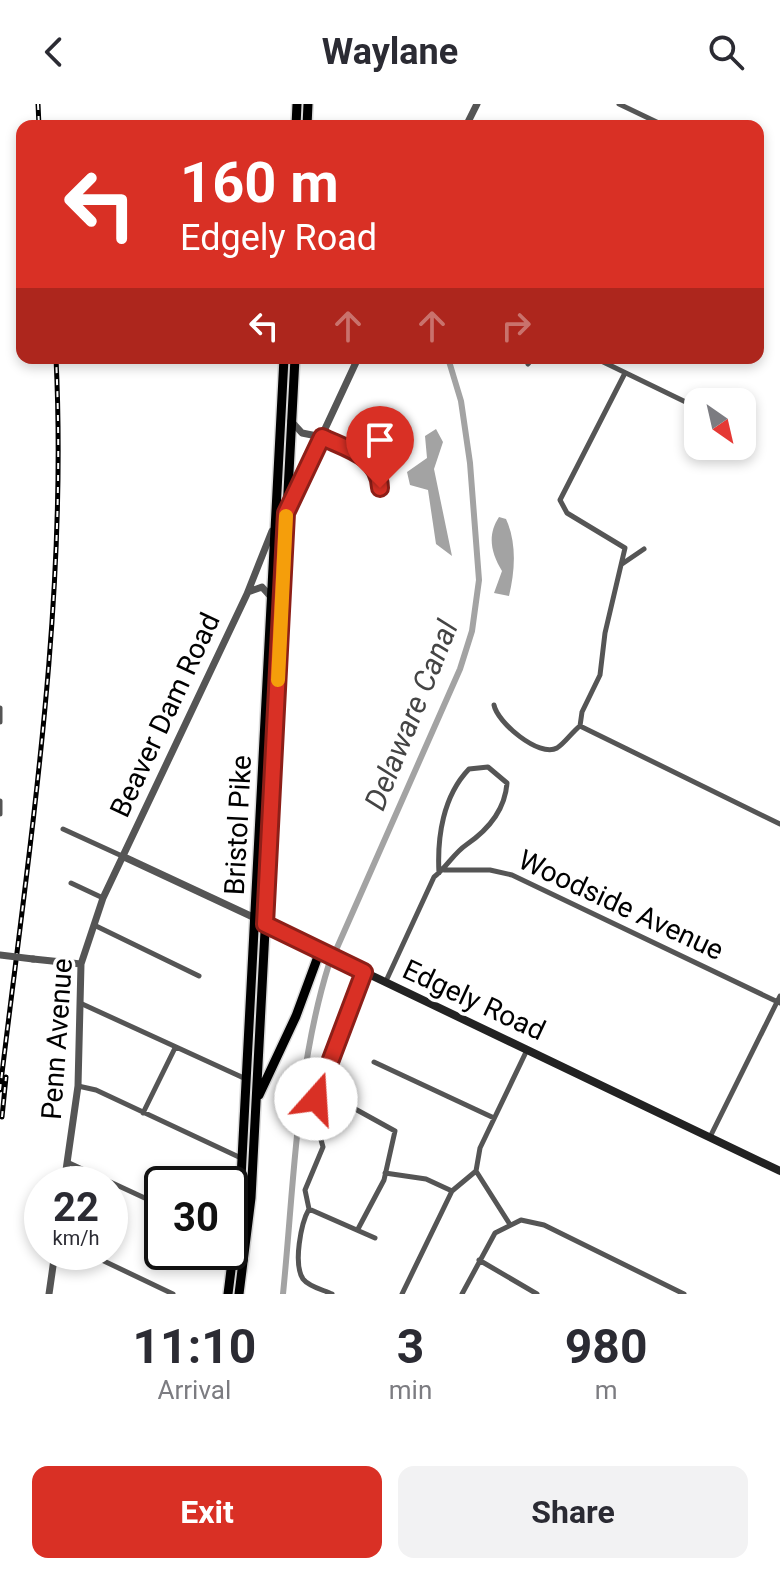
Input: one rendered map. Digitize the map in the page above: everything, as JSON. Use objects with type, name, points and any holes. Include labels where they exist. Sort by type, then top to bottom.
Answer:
[{"type":"highway","name":"Bristol Pike","points":[[241,1166],[284,364]]},
{"type":"highway","name":"Bristol Pike","points":[[239,1294],[249,1221],[256,1105],[295,364]]},
{"type":"highway","points":[[256,1105],[296,1016],[320,951]]},
{"type":"highway","name":"Bristol Pike","points":[[228,1294],[230,1270]]},
{"type":"main road","name":"Edgely Road","points":[[255,918],[780,1171]]},
{"type":"street","points":[[619,104],[646,120]]},
{"type":"street","points":[[286,513],[355,364]]},
{"type":"street","points":[[607,364],[684,401]]},
{"type":"street","points":[[494,705],[496,715],[505,727],[547,749],[557,748],[580,726],[602,667],[605,633],[623,546],[564,510],[560,500],[625,373]]},
{"type":"street","points":[[291,421],[302,433],[322,437],[368,460],[379,476],[380,494]]},
{"type":"street","name":"Beaver Dam Road","points":[[122,856],[247,594],[275,522]]},
{"type":"street","points":[[621,565],[644,549]]},
{"type":"street","name":"Beaver Dam Road","points":[[247,594],[262,587],[271,597]]},
{"type":"street","points":[[0,708],[0,722]]},
{"type":"street","points":[[580,726],[780,824]]},
{"type":"street","points":[[385,982],[431,881],[439,873],[466,845],[481,838],[506,801],[507,783],[488,767],[469,769],[456,788],[439,831],[439,873]]},
{"type":"street","points":[[0,801],[0,814]]},
{"type":"street","name":"Edgely Road","points":[[63,829],[255,918]]},
{"type":"street","name":"Penn Avenue","points":[[66,1166],[78,1086],[81,964],[93,924],[122,856]]},
{"type":"street","name":"Woodside Avenue","points":[[439,873],[450,869],[512,875],[779,1000]]},
{"type":"street","points":[[71,883],[103,898]]},
{"type":"street","points":[[93,924],[199,976]]},
{"type":"street","points":[[0,955],[81,964]]},
{"type":"street","points":[[332,1294],[307,1283],[301,1274],[300,1230],[309,1209],[305,1190],[323,1147],[315,1118],[322,1080],[364,972]]},
{"type":"street","points":[[710,1137],[779,1000]]},
{"type":"street","points":[[80,1003],[246,1079]]},
{"type":"street","points":[[143,1113],[175,1048]]},
{"type":"street","points":[[402,1294],[452,1191],[476,1171],[480,1148],[527,1050]]},
{"type":"street","points":[[374,1062],[494,1118]]},
{"type":"street","points":[[322,1080],[348,1105],[393,1127],[396,1135],[385,1173],[358,1229]]},
{"type":"street","points":[[78,1086],[96,1090],[242,1159]]},
{"type":"street","points":[[67,1162],[144,1198]]},
{"type":"street","points":[[476,1171],[509,1223]]},
{"type":"street","points":[[385,1173],[426,1179],[452,1191]]},
{"type":"street","points":[[309,1209],[375,1238]]},
{"type":"street","points":[[462,1294],[495,1233],[509,1223],[521,1220],[541,1224],[684,1294]]},
{"type":"street","points":[[479,1260],[537,1294]]},
{"type":"street","points":[[49,1294],[52,1270]]},
{"type":"street","points":[[123,1270],[173,1294]]},
{"type":"shaded area","points":[[436,429],[443,442],[434,469],[452,556],[436,544],[428,490],[410,485],[407,472],[427,458],[425,436]]},
{"type":"shaded area","points":[[499,517],[506,519],[513,547],[514,567],[509,596],[494,593],[502,571],[492,544],[493,530]]},
{"type":"waterway","name":"Delaware Canal","points":[[336,950],[460,669],[472,631],[479,580],[470,463],[461,401],[450,364]]},
{"type":"waterway","name":"Delaware Canal","points":[[283,1294],[303,1086],[309,1045],[329,964]]},
{"type":"railway","points":[[38,104],[39,120]]},
{"type":"railway","points":[[0,1090],[34,816],[51,633],[58,450],[56,364]]},
{"type":"railway","points":[[2,1117],[6,1077]]},
{"type":"slow traffic","points":[[278,680],[286,516]]},
{"type":"route","points":[[316,1099],[364,972],[265,924],[286,513],[322,437],[368,460],[378,473],[380,488]]}]
